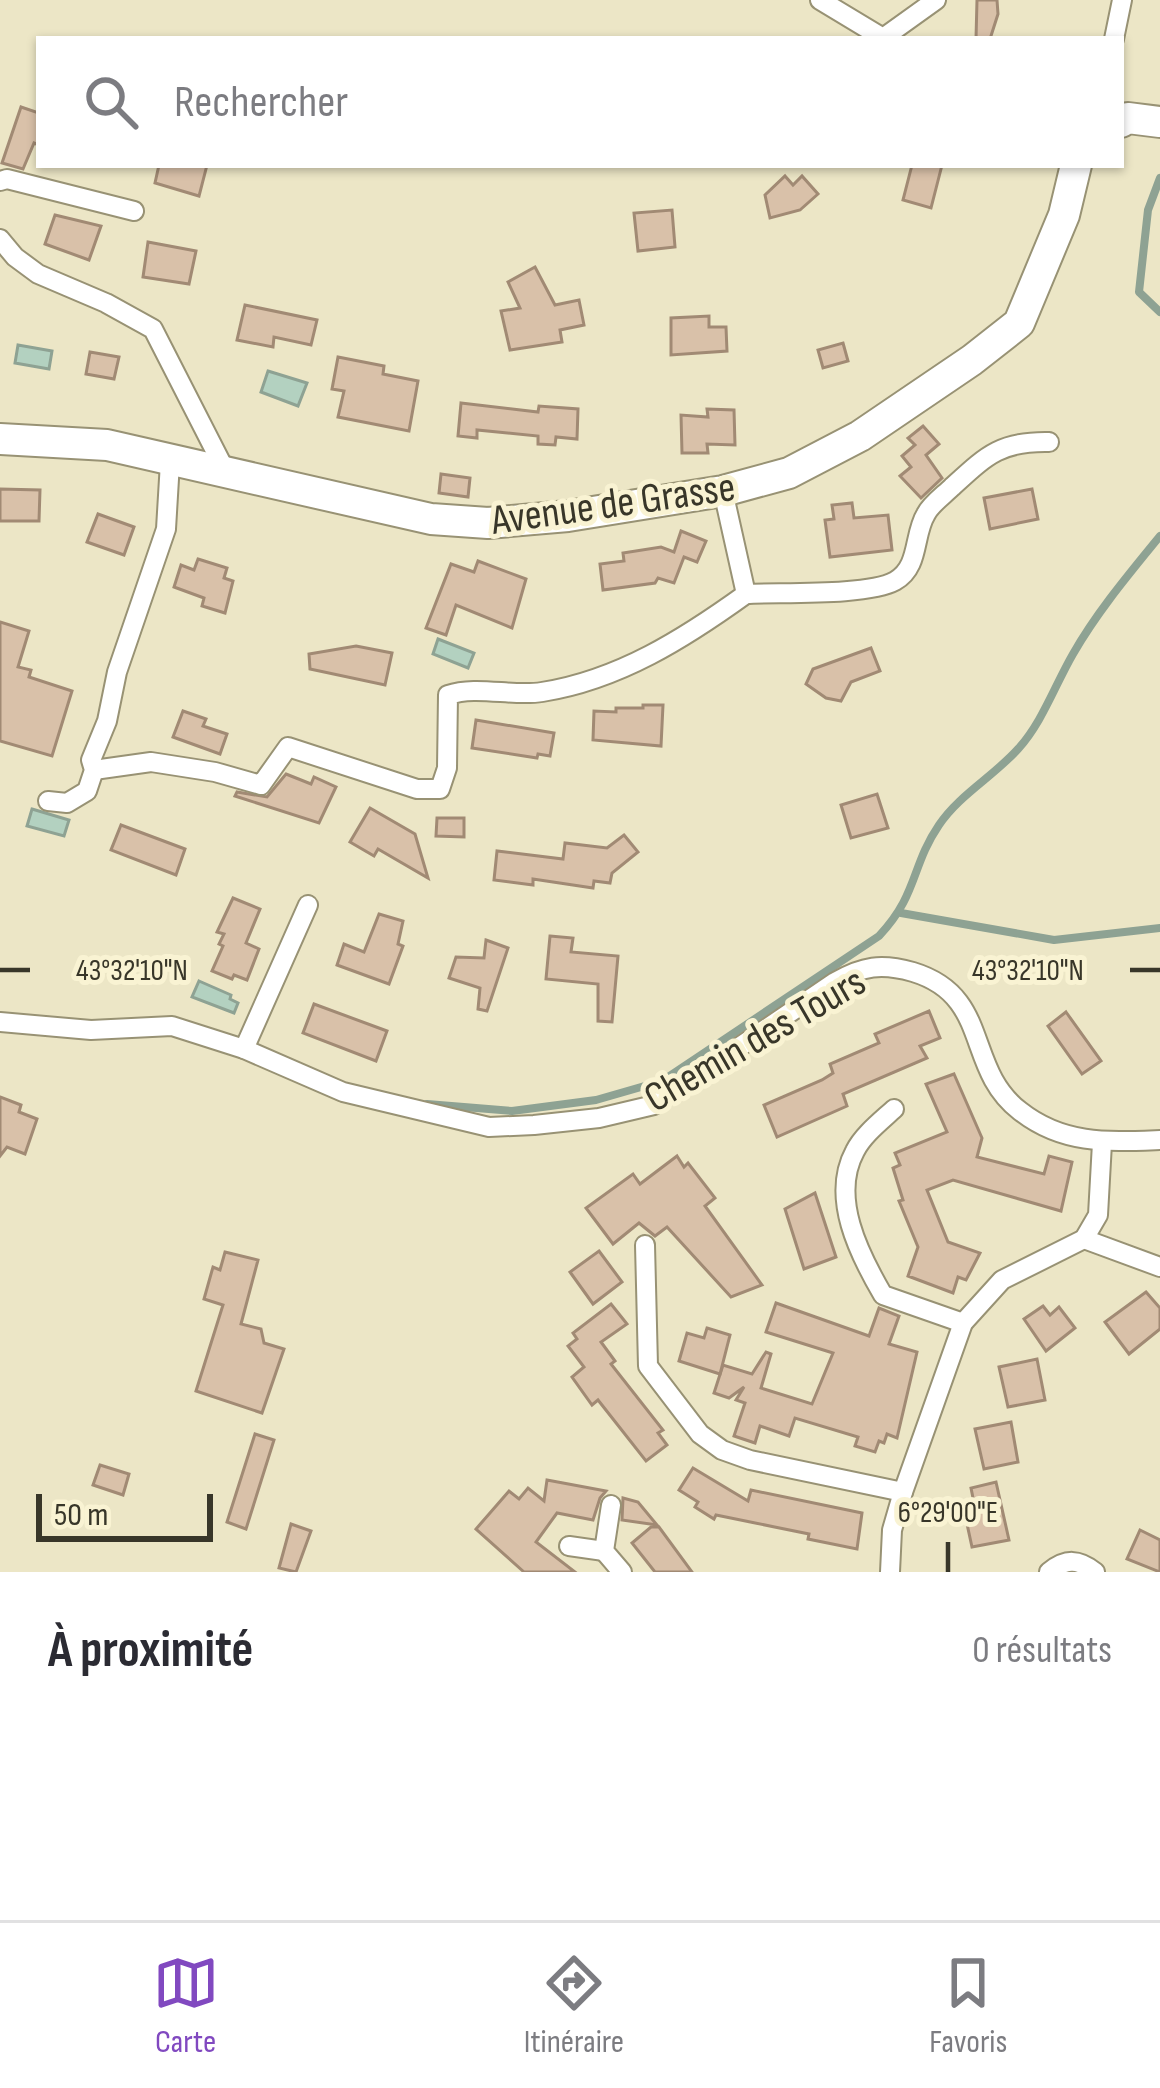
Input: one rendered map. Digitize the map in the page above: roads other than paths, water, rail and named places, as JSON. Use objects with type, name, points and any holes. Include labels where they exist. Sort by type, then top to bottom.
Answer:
[{"type":"main road","points":[[1124,120],[1160,122]]},
{"type":"main road","name":"Avenue de Grasse","points":[[0,439],[107,445],[431,519],[488,523],[723,491],[788,472],[860,436],[1018,323],[1064,214],[1075,168]]},
{"type":"street","points":[[820,0],[880,36]]},
{"type":"street","points":[[886,36],[936,0]]},
{"type":"street","points":[[1115,36],[1123,0]]},
{"type":"street","points":[[0,181],[134,212]]},
{"type":"street","points":[[0,238],[38,274],[152,329],[226,472]]},
{"type":"street","points":[[94,770],[151,762],[261,785],[288,747],[417,789],[440,789],[447,768],[448,695],[541,693],[604,675],[680,641],[746,594],[850,590],[895,581],[916,550],[925,514],[991,451],[1009,444],[1049,442]]},
{"type":"street","points":[[47,801],[67,802],[87,791],[94,770],[91,760],[107,721],[117,673],[166,529],[170,461]]},
{"type":"street","points":[[723,491],[746,594]]},
{"type":"street","points":[[244,1049],[308,905]]},
{"type":"street","name":"Chemin des Tours","points":[[0,1022],[92,1030],[172,1026],[244,1049],[343,1093],[489,1127],[599,1118],[654,1105],[835,982],[875,965],[940,982],[964,1008],[991,1074],[1021,1113],[1074,1139],[1102,1143],[1160,1140]]},
{"type":"street","points":[[894,1108],[856,1147],[843,1180],[857,1242],[883,1295],[963,1323]]},
{"type":"street","points":[[890,1572],[892,1530],[903,1492],[963,1323],[1002,1280],[1084,1239],[1097,1215],[1102,1143]]},
{"type":"street","points":[[1084,1239],[1160,1268]]},
{"type":"street","points":[[644,1245],[648,1366],[700,1434],[722,1450],[750,1460],[903,1492]]},
{"type":"street","points":[[604,1551],[611,1505]]},
{"type":"street","points":[[569,1546],[604,1551],[622,1572]]},
{"type":"street","points":[[1049,1572],[1071,1561],[1083,1562],[1095,1572]]},
{"type":"waterway","points":[[1160,178],[1148,210],[1139,292],[1160,312]]},
{"type":"waterway","points":[[427,1104],[512,1111],[596,1100],[662,1081],[879,936],[901,907],[939,825],[1027,739],[1092,623],[1160,536]]},
{"type":"waterway","points":[[901,913],[1054,940],[1160,928]]}]
